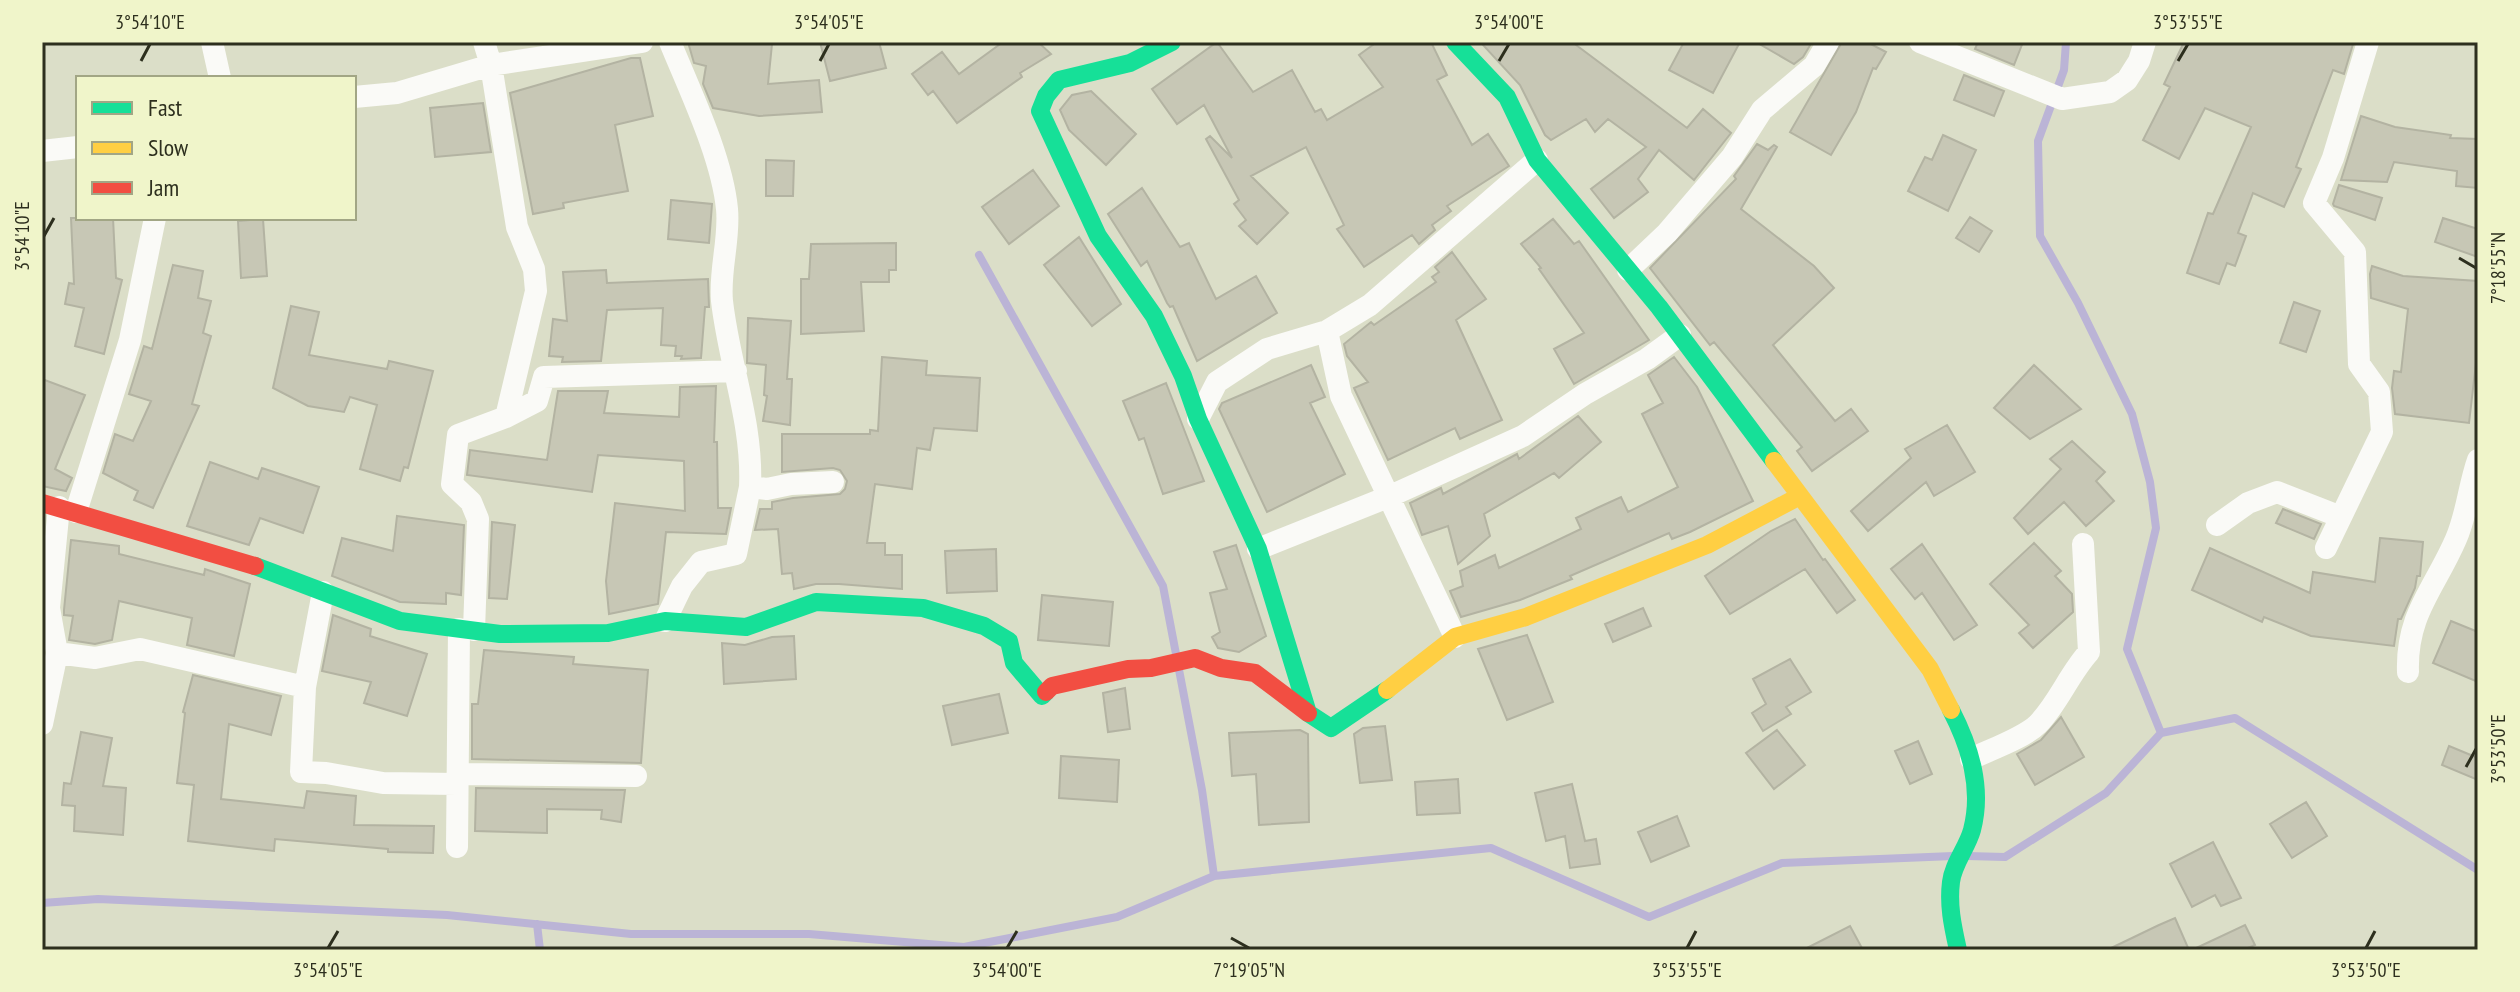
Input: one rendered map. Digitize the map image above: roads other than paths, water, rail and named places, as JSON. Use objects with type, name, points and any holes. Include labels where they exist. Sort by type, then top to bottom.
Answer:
[{"type":"street","points":[[212,42],[220,76]]},
{"type":"street","points":[[484,42],[491,65],[517,227],[534,269],[536,291],[506,417]]},
{"type":"street","points":[[356,97],[397,93],[491,65],[642,42]]},
{"type":"street","points":[[665,621],[682,586],[701,562],[736,554],[750,487],[747,425],[722,299],[727,210],[712,149],[670,42]]},
{"type":"street","points":[[1172,42],[1130,63],[1059,80],[1046,96],[1040,111],[1098,236],[1154,316],[1183,376],[1198,419],[1258,549],[1308,713]]},
{"type":"street","points":[[1455,42],[1507,97],[1537,160],[1680,335],[1930,669],[1967,741],[1977,789],[1972,830],[1951,878],[1949,911],[1958,950]]},
{"type":"street","points":[[1628,270],[1667,233],[1732,157],[1762,110],[1814,66],[1828,42]]},
{"type":"street","points":[[1920,42],[2054,96],[2110,92],[2127,80],[2139,61],[2145,42]]},
{"type":"street","points":[[2326,548],[2382,432],[2379,392],[2359,364],[2355,252],[2314,203],[2333,158],[2368,42]]},
{"type":"street","points":[[42,151],[76,147]]},
{"type":"street","points":[[1198,419],[1217,382],[1267,349],[1327,331],[1370,305],[1537,160]]},
{"type":"street","points":[[42,724],[57,653],[46,607],[59,507],[130,340],[155,220]]},
{"type":"street","points":[[1327,331],[1341,396],[1455,637]]},
{"type":"street","points":[[1258,549],[1388,497],[1523,436],[1680,335]]},
{"type":"street","points":[[457,847],[466,630],[478,519],[471,502],[452,484],[458,435],[506,417],[537,401],[544,377],[736,371]]},
{"type":"street","points":[[1183,376],[1217,382]]},
{"type":"street","points":[[2408,672],[2407,649],[2415,615],[2457,537],[2478,460]]},
{"type":"street","points":[[750,487],[767,489],[791,484],[833,482]]},
{"type":"street","points":[[2217,525],[2248,503],[2277,492],[2341,517]]},
{"type":"street","points":[[59,507],[238,560],[400,621],[500,634],[608,633],[665,621],[746,627],[816,602],[923,608],[984,626],[1009,641],[1014,663],[1042,696],[1052,686],[1195,658],[1221,668],[1255,673],[1331,728],[1397,683],[1455,637],[1526,617],[1707,545],[1800,496]]},
{"type":"street","points":[[1971,759],[2036,726],[2061,696],[2074,669],[2089,652],[2083,544]]},
{"type":"street","points":[[323,592],[305,687],[301,772],[383,783],[636,776]]},
{"type":"street","points":[[57,653],[95,658],[140,649],[305,687]]},
{"type":"waterway","points":[[2066,42],[2064,70],[2038,141],[2040,236],[2078,303],[2132,414],[2150,482],[2156,528],[2127,649],[2161,733]]},
{"type":"waterway","points":[[979,255],[1163,586],[1202,790],[1214,876]]},
{"type":"waterway","points":[[1967,856],[2005,857],[2106,793],[2161,733],[2235,718],[2478,870]]},
{"type":"waterway","points":[[42,903],[98,899],[447,915],[631,934],[809,934],[964,947],[1117,917],[1214,876],[1491,848],[1649,917],[1782,863],[1953,856]]},
{"type":"waterway","points":[[537,924],[540,950]]}]
